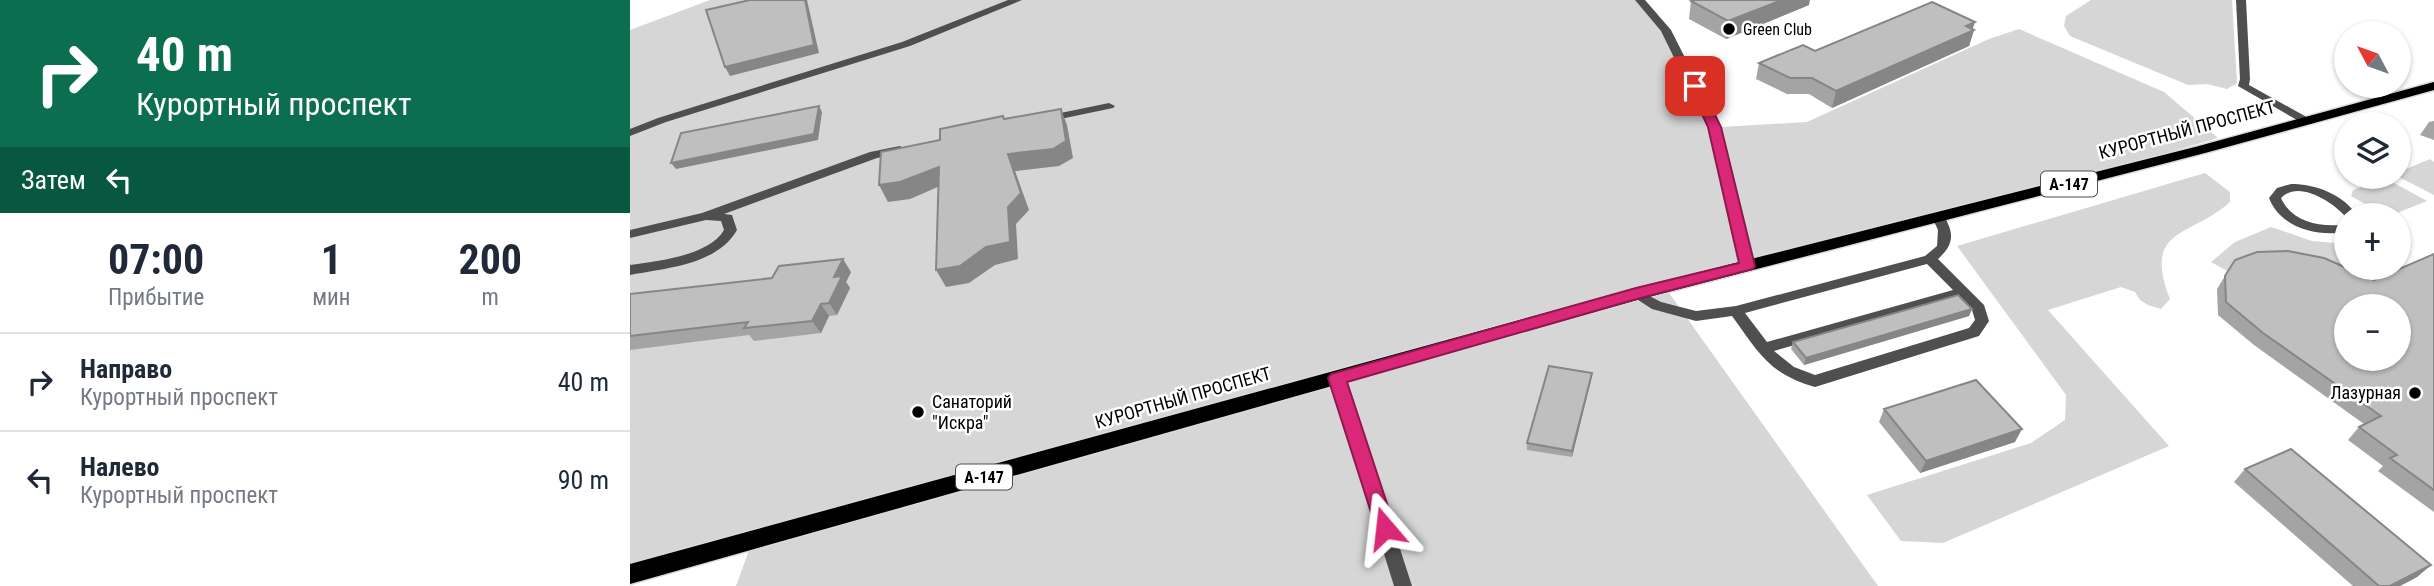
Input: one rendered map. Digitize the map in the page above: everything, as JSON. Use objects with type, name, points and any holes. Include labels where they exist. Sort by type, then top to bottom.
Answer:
[{"type":"main road","name":"КУРОРТНЫЙ ПРОСПЕКТ","points":[[630,574],[1636,294],[2308,122],[2434,86]]},
{"type":"street","points":[[630,134],[662,120],[906,44],[1017,0]]},
{"type":"street","points":[[1640,0],[1666,30],[1714,127],[1747,266]]},
{"type":"street","points":[[2241,0],[2245,79],[2243,86],[2308,122]]},
{"type":"street","points":[[1031,123],[1109,106]]},
{"type":"street","points":[[630,234],[706,216],[874,155],[914,147]]},
{"type":"street","points":[[2334,229],[2302,223],[2281,211],[2275,198],[2278,192],[2284,189],[2306,189],[2331,197],[2338,203]]},
{"type":"street","points":[[630,270],[693,258],[718,245],[730,233],[731,224],[727,218],[706,216]]},
{"type":"street","points":[[1636,294],[1657,306],[1696,316],[1736,311],[1930,259],[1943,247],[1945,230],[1938,217]]},
{"type":"street","points":[[1736,311],[1778,366],[1797,378],[1815,381],[1974,332],[1982,321],[1979,308],[1930,259]]},
{"type":"street","points":[[1765,348],[1963,292]]},
{"type":"street","points":[[1337,378],[1403,586]]},
{"type":"shaded area","name":"Санаторий \"Искра\"","points":[[710,0],[1640,0],[1664,30],[1720,127],[1807,122],[1989,39],[2019,29],[2164,92],[2218,138],[1976,208],[1662,283],[1878,586],[736,586],[752,542],[630,572],[630,30]]},
{"type":"shaded area","points":[[2091,0],[2232,0],[2237,83],[2227,89],[2207,84],[2188,85],[2070,36],[2064,26],[2066,16]]},
{"type":"shaded area","points":[[2430,159],[2434,162],[2434,195],[2411,183],[2411,167]]},
{"type":"shaded area","points":[[2205,173],[2230,192],[2230,202],[2215,214],[2174,237],[2166,246],[2162,259],[2163,276],[2170,299],[2161,309],[2148,305],[2140,300],[2135,292],[2121,287],[2048,310],[2169,446],[1943,543],[1901,541],[1867,495],[2031,443],[2065,420],[2066,395],[1957,246]]},
{"type":"shaded area","points":[[2405,189],[2427,201],[2411,207],[2411,203],[2363,203],[2351,196],[2353,190]]},
{"type":"shaded area","points":[[2271,227],[2312,241],[2334,243],[2334,280],[2382,280],[2358,289],[2229,272],[2211,262],[2235,242]]},
{"type":"building","points":[[750,0],[805,0],[814,45],[725,67],[706,10]]},
{"type":"building","points":[[1782,0],[1728,21],[1691,1]]},
{"type":"building","points":[[1932,2],[1975,22],[1966,26],[1974,30],[1836,91],[1812,78],[1790,78],[1759,63],[1803,45],[1815,51]]},
{"type":"building","points":[[819,106],[814,134],[671,163],[681,133]]},
{"type":"building","points":[[1061,109],[1066,141],[1053,149],[1008,154],[1021,193],[1008,207],[1010,242],[986,247],[960,266],[936,270],[939,167],[900,182],[879,185],[881,152],[940,140],[940,129],[1003,116],[1004,119]]},
{"type":"building","points":[[2288,251],[2334,262],[2334,280],[2411,280],[2411,264],[2434,254],[2434,490],[2390,458],[2397,455],[2359,427],[2381,416],[2263,333],[2226,302],[2225,276],[2235,260],[2257,252]]},
{"type":"building","points":[[843,259],[834,277],[842,276],[829,303],[821,304],[812,321],[744,328],[748,322],[630,336],[630,294],[772,278],[779,266]]},
{"type":"building","points":[[1958,295],[1972,309],[1806,358],[1793,342]]},
{"type":"building","points":[[1549,366],[1592,373],[1572,451],[1527,443]]},
{"type":"building","points":[[1976,380],[2022,429],[1926,461],[1884,409]]},
{"type":"building","points":[[2291,449],[2431,565],[2390,586],[2379,586],[2245,469]]},
{"type":"place","name":"Green Club","points":[[1729,29]]},
{"type":"place","name":"Лазурная","points":[[2415,393]]},
{"type":"place","name":"Санаторий \"Искра\"","points":[[918,412]]},
{"type":"route","points":[[1385,528],[1337,378],[1636,294],[1747,266],[1714,127],[1695,86]]}]
